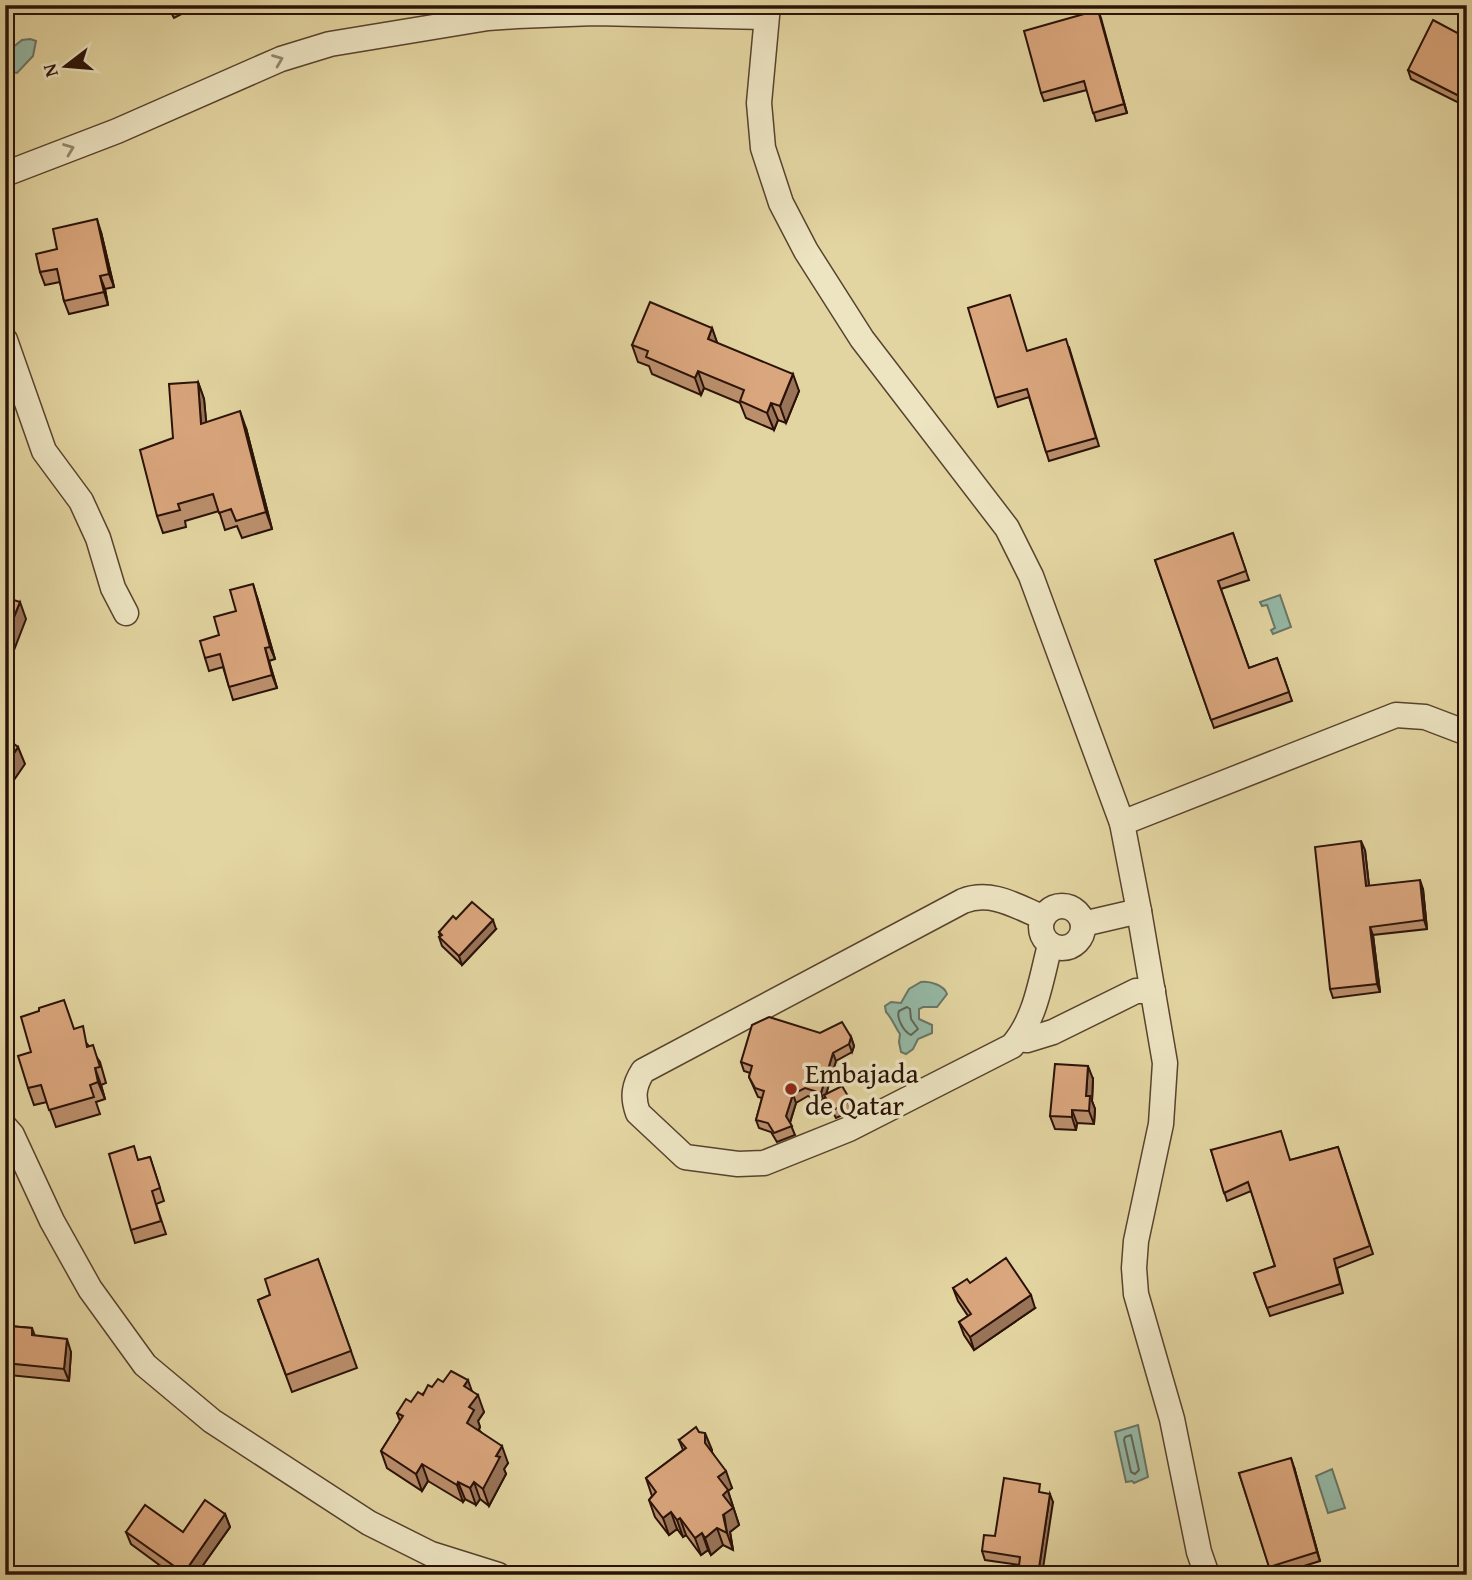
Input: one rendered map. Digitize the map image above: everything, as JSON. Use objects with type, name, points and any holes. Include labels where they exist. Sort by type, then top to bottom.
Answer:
[{"type":"street","points":[[5,174],[117,131],[281,59],[330,44],[488,18],[595,13],[767,11],[760,115],[763,148],[781,203],[806,251],[862,339],[1007,528],[1031,576],[1122,823],[1165,1063],[1161,1124],[1136,1241],[1136,1294],[1172,1419],[1207,1575]]},
{"type":"street","points":[[5,340],[44,452],[81,502],[98,538],[113,588],[126,613]]},
{"type":"street","points":[[1122,823],[1396,715],[1425,717],[1467,733]]},
{"type":"street","points":[[1042,917],[997,898],[973,897],[963,901],[643,1071],[636,1081],[634,1095],[638,1113],[685,1157],[738,1164],[764,1163],[849,1129],[998,1055],[1018,1039],[1036,1001],[1050,945]]},
{"type":"street","points":[[1056,906],[1073,909],[1083,924],[1083,932],[1073,946],[1057,949],[1050,945],[1041,933],[1042,917],[1056,906]]},
{"type":"street","points":[[1083,924],[1139,911]]},
{"type":"street","points":[[1018,1039],[1027,1040],[1053,1032],[1136,991],[1153,991]]},
{"type":"street","points":[[5,1127],[12,1135],[52,1221],[90,1289],[145,1365],[212,1421],[369,1523],[431,1554],[498,1575]]},
{"type":"water","points":[[22,40],[36,41],[33,56],[17,73],[6,71],[6,53]]},
{"type":"water","points":[[1280,595],[1291,627],[1273,634],[1271,630],[1275,628],[1267,605],[1262,606],[1260,602]]},
{"type":"water","points":[[921,982],[936,984],[947,994],[937,1007],[919,1009],[919,1019],[932,1025],[932,1033],[918,1039],[913,1049],[906,1054],[901,1052],[900,1034],[885,1006],[891,1002],[901,1003],[909,989]]},
{"type":"water","points":[[1138,1425],[1148,1477],[1134,1483],[1126,1482],[1115,1432]]},
{"type":"water","points":[[1332,1469],[1345,1508],[1328,1513],[1316,1476]]},
{"type":"building","points":[[1098,10],[1124,104],[1093,113],[1084,81],[1041,93],[1024,31]]},
{"type":"building","points":[[1433,20],[1467,38],[1467,100],[1408,70]]},
{"type":"building","points":[[97,219],[109,274],[100,276],[104,292],[64,301],[57,269],[40,272],[36,254],[57,249],[53,229]]},
{"type":"building","points":[[1010,295],[1027,351],[1066,339],[1096,438],[1046,452],[1027,389],[995,398],[968,308]]},
{"type":"building","points":[[650,302],[712,328],[708,339],[793,374],[780,406],[771,403],[767,413],[740,401],[744,390],[698,371],[695,378],[646,357],[648,351],[632,345]]},
{"type":"building","points":[[198,382],[201,424],[240,411],[266,512],[236,521],[231,509],[219,513],[213,494],[178,504],[180,510],[157,516],[140,450],[173,438],[169,384]]},
{"type":"building","points":[[1233,533],[1246,571],[1218,581],[1249,668],[1277,658],[1289,692],[1211,720],[1155,560]]},
{"type":"building","points":[[253,584],[270,647],[265,648],[272,675],[229,687],[220,654],[205,658],[200,641],[219,635],[214,617],[236,611],[230,590]]},
{"type":"building","points":[[5,597],[20,602],[5,639]]},
{"type":"building","points":[[5,737],[18,747],[5,767]]},
{"type":"building","points":[[1361,841],[1366,886],[1420,880],[1424,920],[1370,927],[1377,984],[1330,989],[1315,847]]},
{"type":"building","points":[[472,902],[493,920],[459,956],[439,937],[442,935],[439,932],[453,916],[456,919]]},
{"type":"building","points":[[64,1000],[74,1029],[83,1026],[87,1047],[93,1045],[100,1067],[95,1068],[98,1082],[90,1085],[94,1097],[49,1110],[41,1085],[28,1088],[18,1056],[31,1052],[21,1017]]},
{"type":"building","name":"Embajada de Qatar","points":[[769,1017],[820,1033],[842,1022],[851,1037],[849,1044],[833,1053],[821,1093],[805,1088],[793,1094],[786,1116],[792,1126],[774,1133],[768,1123],[756,1120],[764,1091],[755,1088],[749,1077],[752,1066],[741,1062],[752,1025]]},
{"type":"building","points":[[1055,1064],[1088,1066],[1086,1096],[1090,1096],[1089,1111],[1072,1110],[1072,1117],[1050,1116]]},
{"type":"building","points":[[842,1086],[851,1101],[833,1110],[824,1095]]},
{"type":"building","points":[[1281,1131],[1290,1160],[1338,1147],[1370,1246],[1334,1259],[1340,1284],[1267,1308],[1254,1273],[1275,1266],[1248,1182],[1224,1193],[1211,1150]]},
{"type":"building","points":[[134,1146],[138,1160],[150,1157],[160,1188],[152,1191],[161,1221],[131,1230],[109,1154]]},
{"type":"building","points":[[1006,1258],[1031,1295],[970,1337],[959,1322],[971,1314],[953,1288],[967,1279],[970,1283]]},
{"type":"building","points":[[318,1259],[351,1351],[286,1375],[258,1300],[270,1295],[265,1279]]},
{"type":"building","points":[[5,1321],[9,1326],[32,1328],[32,1335],[67,1339],[64,1369],[5,1363]]},
{"type":"building","points":[[451,1371],[468,1380],[464,1386],[478,1395],[469,1407],[474,1410],[467,1423],[502,1446],[496,1456],[500,1457],[483,1489],[474,1482],[470,1488],[458,1482],[457,1485],[422,1464],[416,1474],[381,1451],[403,1416],[397,1413],[406,1399],[411,1402],[418,1392],[423,1395],[428,1385],[432,1387],[438,1379],[443,1382]]},
{"type":"building","points":[[696,1427],[699,1432],[705,1433],[705,1443],[726,1471],[718,1477],[728,1490],[723,1495],[733,1508],[723,1515],[727,1533],[717,1528],[705,1538],[702,1533],[695,1538],[680,1518],[677,1520],[671,1512],[663,1518],[649,1500],[656,1492],[646,1478],[686,1448],[679,1440]]},
{"type":"building","points":[[1291,1458],[1317,1552],[1269,1567],[1239,1473]]},
{"type":"building","points":[[1004,1478],[1040,1484],[1039,1492],[1050,1494],[1039,1568],[1088,1575],[1018,1575],[1020,1557],[982,1551],[984,1535],[995,1536]]},
{"type":"building","points":[[205,1500],[225,1514],[184,1573],[126,1532],[145,1505],[183,1532]]},
{"type":"place","name":"Embajada de Qatar","points":[[791,1089]]}]
